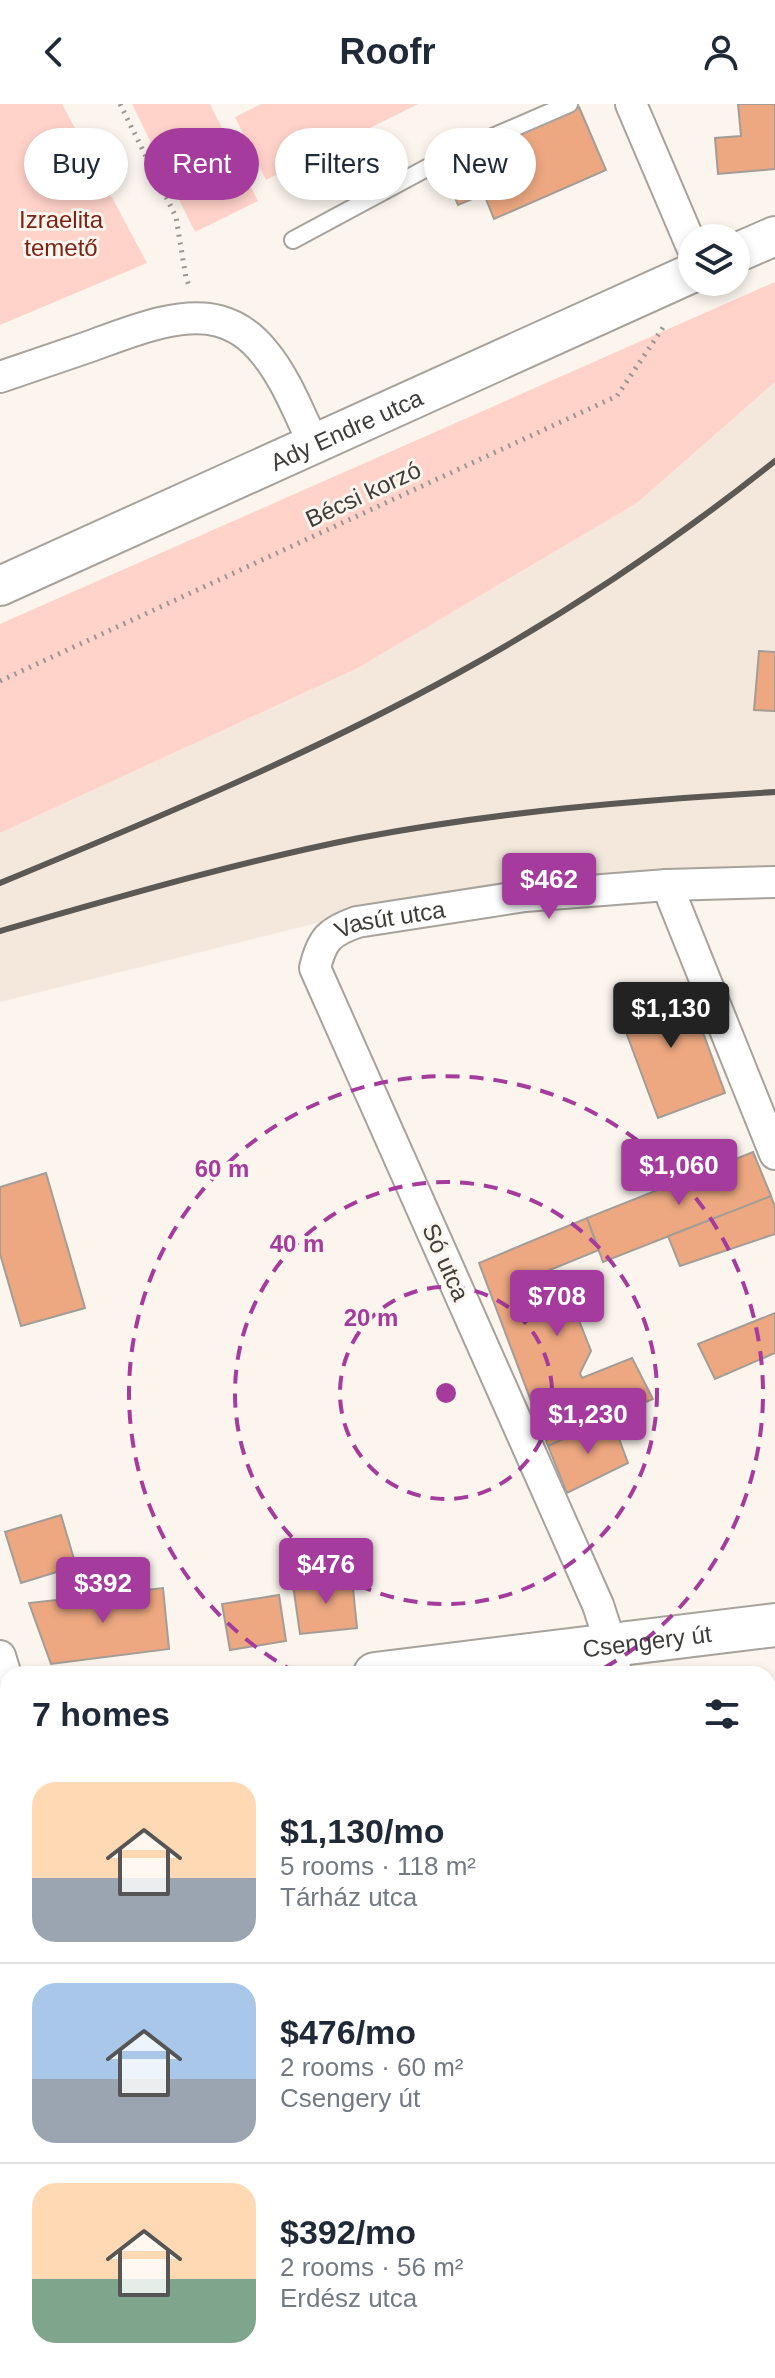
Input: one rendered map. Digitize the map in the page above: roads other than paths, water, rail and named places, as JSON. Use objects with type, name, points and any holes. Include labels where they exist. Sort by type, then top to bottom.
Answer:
[{"type":"main road","name":"Csengery út","points":[[502,1666],[613,1659],[775,1625]]},
{"type":"street","points":[[631,104],[682,224]]},
{"type":"street","points":[[750,247],[775,236]]},
{"type":"street","name":"Ady Endre utca","points":[[0,586],[678,279]]},
{"type":"street","points":[[0,377],[170,321],[218,321],[237,329],[265,352],[314,444]]},
{"type":"street","name":"Vasút utca","points":[[315,968],[320,945],[337,929],[357,922],[525,896],[667,885],[775,882]]},
{"type":"street","points":[[667,885],[775,1154]]},
{"type":"street","name":"Só utca","points":[[315,968],[598,1605],[613,1659]]},
{"type":"lane","points":[[293,240],[451,155],[569,104]]},
{"type":"railway","points":[[0,883],[289,758],[458,673],[621,574],[775,461]]},
{"type":"railway","points":[[0,931],[224,869],[359,838],[566,808],[775,792]]},
{"type":"park label","name":"Izraelita temető","points":[[61,233]]}]
